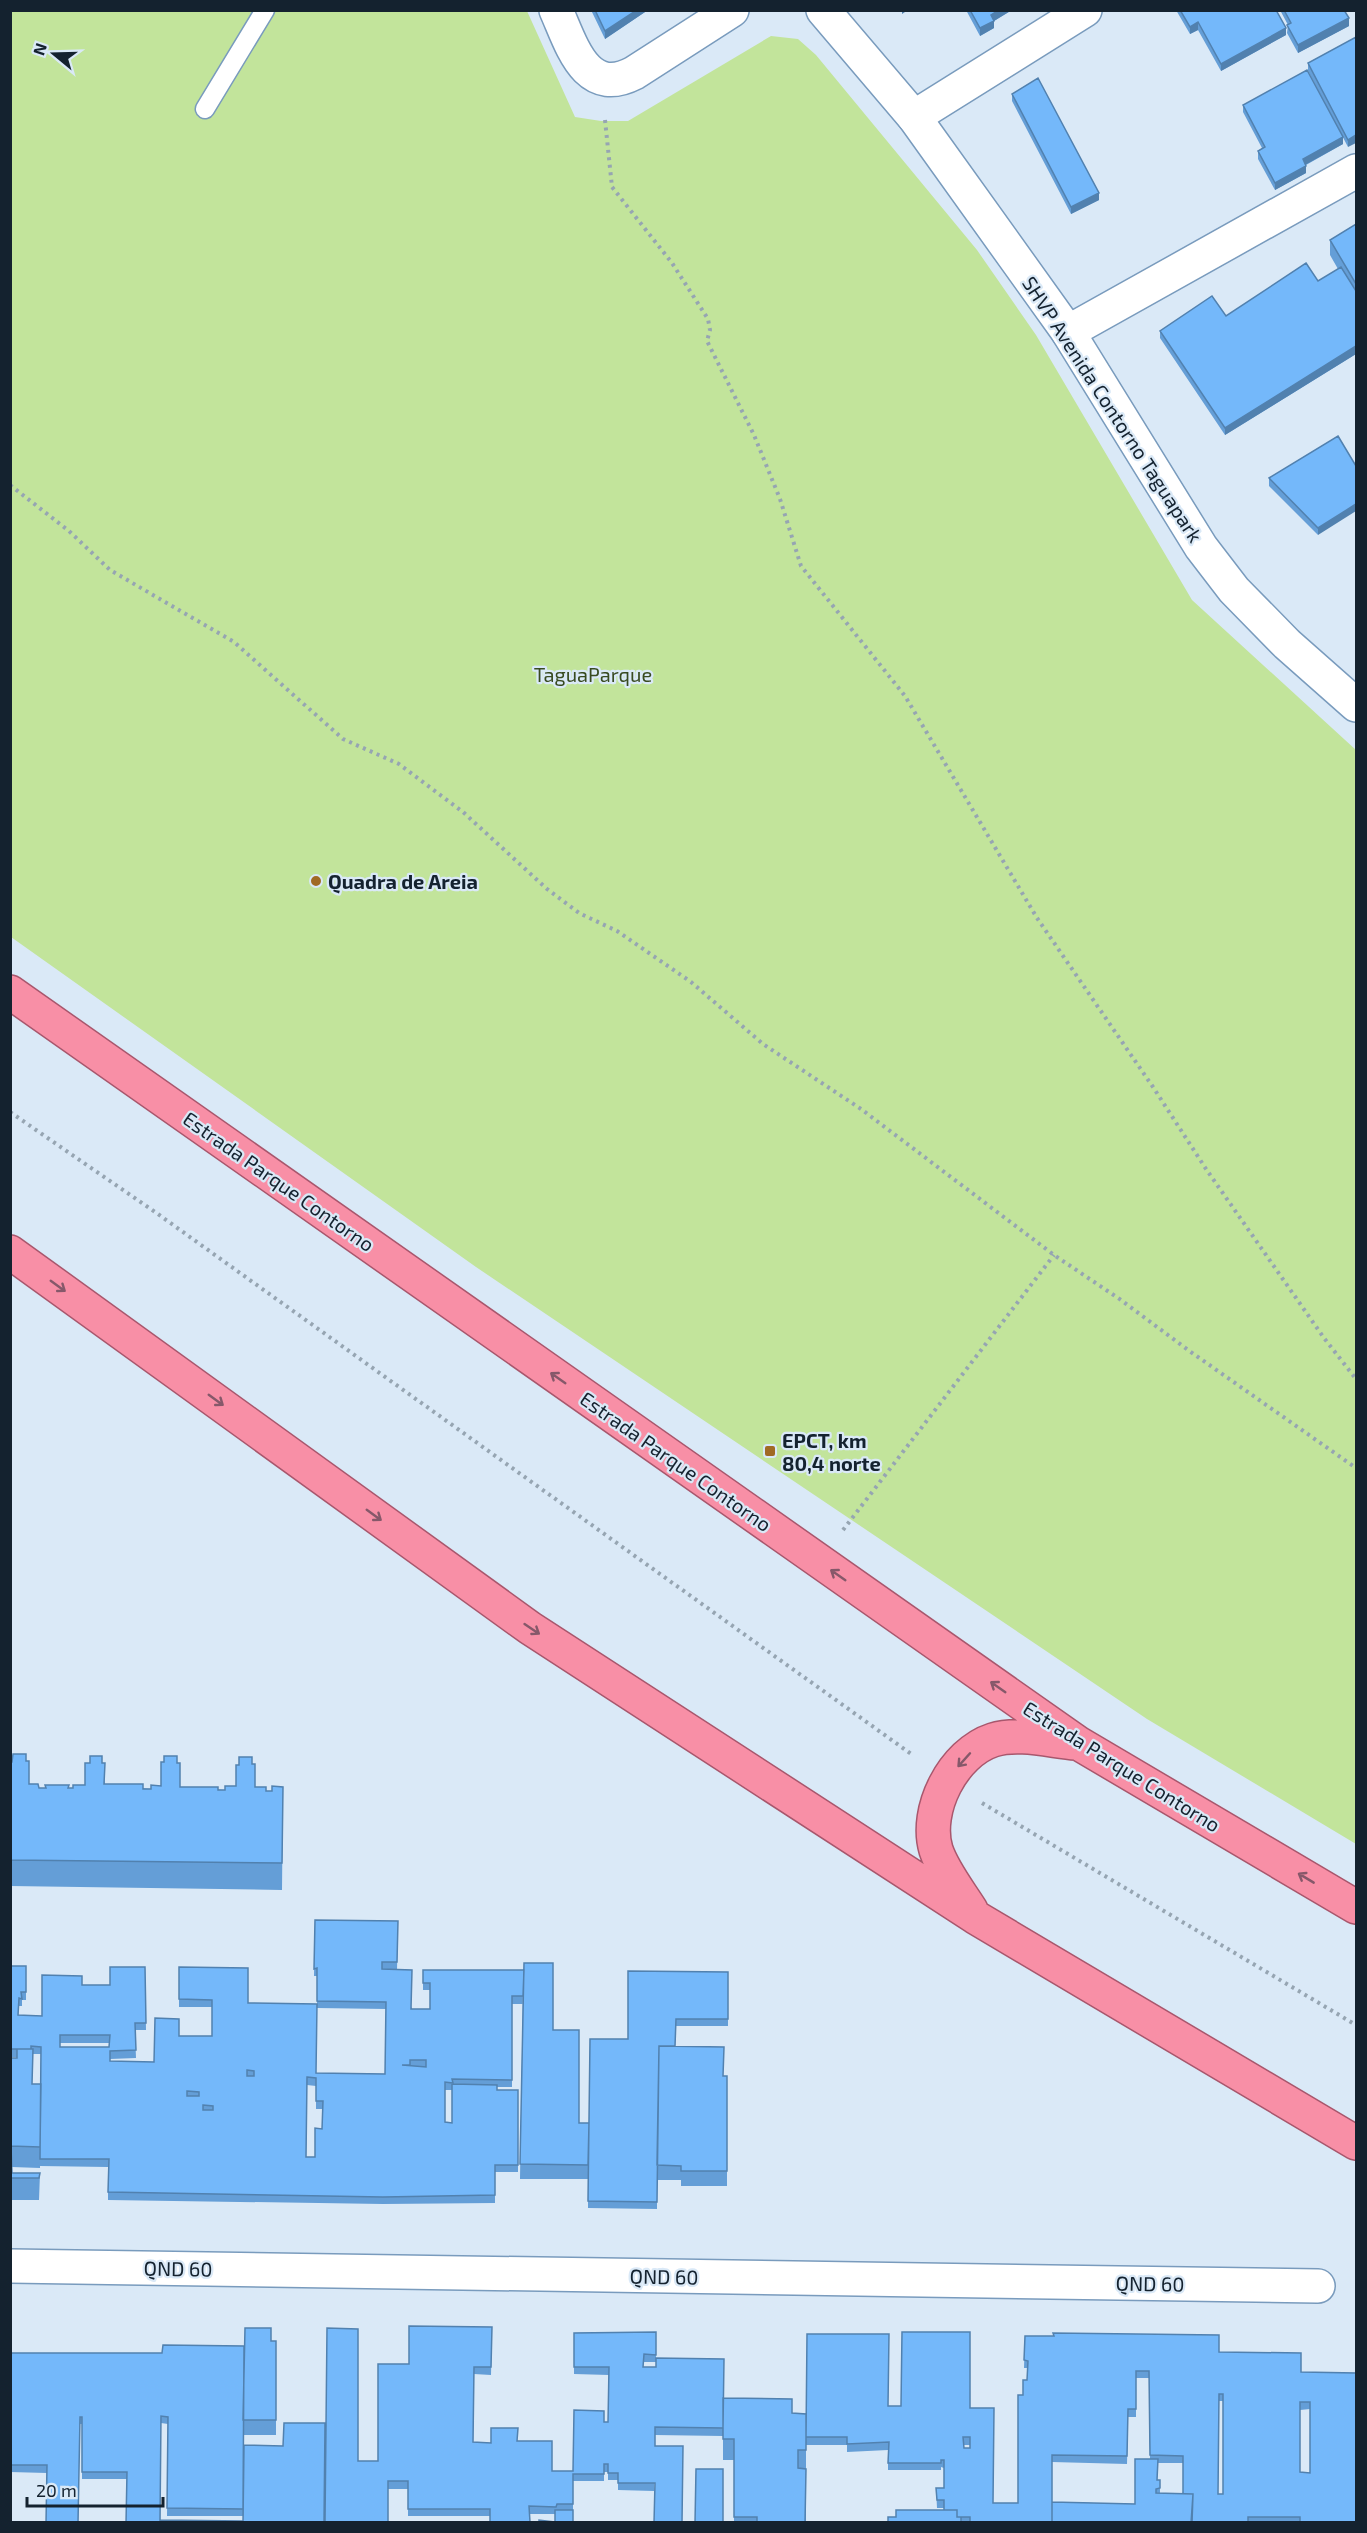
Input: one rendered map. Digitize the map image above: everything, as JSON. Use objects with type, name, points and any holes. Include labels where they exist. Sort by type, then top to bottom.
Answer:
[{"type":"highway","name":"Estrada Parque Contorno","points":[[10,992],[1078,1743],[1356,1907]]},
{"type":"highway","points":[[18,1261],[530,1628],[975,1917],[1356,2143]]},
{"type":"highway","points":[[975,1917],[942,1864],[933,1837],[933,1823],[939,1801],[949,1780],[959,1764],[973,1750],[992,1740],[1016,1737],[1078,1743]]},
{"type":"street","points":[[556,10],[582,63],[600,79],[615,81],[634,73],[732,10]]},
{"type":"street","name":"SHVP Avenida Contorno Taguapark","points":[[823,10],[914,117],[1068,332],[1161,484],[1214,564],[1234,590],[1287,644],[1356,705]]},
{"type":"street","points":[[914,117],[1085,10]]},
{"type":"street","points":[[1068,332],[1356,171]]},
{"type":"street","name":"QND 60","points":[[10,2266],[1318,2286]]},
{"type":"lane","points":[[205,109],[265,10]]},
{"type":"path","points":[[600,79],[612,187],[672,263],[708,319],[710,330],[707,341],[754,435],[780,499],[801,566],[905,696],[1037,918],[1206,1168],[1324,1338],[1356,1379]]},
{"type":"path","points":[[10,485],[69,531],[110,570],[234,642],[343,739],[399,764],[463,812],[547,889],[579,913],[617,931],[690,982],[763,1044],[861,1109],[1054,1255],[1121,1300],[1356,1468]]},
{"type":"path","points":[[10,1112],[164,1219],[977,1800],[1356,2025]]},
{"type":"path","points":[[819,1562],[1054,1255]]},
{"type":"green space","name":"TaguaParque","points":[[11,11],[527,11],[575,117],[601,121],[628,121],[771,36],[798,39],[816,55],[977,250],[1036,335],[1192,600],[1356,750],[1356,1844],[1147,1719],[476,1267],[11,937]]},
{"type":"building","points":[[595,10],[637,10],[605,31]]},
{"type":"building","points":[[970,10],[999,10],[991,15],[994,21],[980,28]]},
{"type":"building","points":[[1180,10],[1276,10],[1286,28],[1221,64],[1198,22],[1190,27]]},
{"type":"building","points":[[1284,10],[1344,10],[1349,18],[1298,45],[1287,25],[1291,23]]},
{"type":"building","points":[[1356,37],[1356,135],[1348,140],[1308,63]]},
{"type":"building","points":[[1307,70],[1343,137],[1303,159],[1306,166],[1275,183],[1258,151],[1265,147],[1243,105]]},
{"type":"building","points":[[1038,78],[1099,193],[1071,207],[1012,94]]},
{"type":"building","points":[[1356,224],[1356,284],[1330,240]]},
{"type":"building","points":[[1306,263],[1318,281],[1341,267],[1356,291],[1356,346],[1225,428],[1160,331],[1212,296],[1226,316]]},
{"type":"building","points":[[1338,436],[1356,466],[1356,504],[1318,528],[1269,478]]},
{"type":"building","points":[[13,1754],[26,1754],[26,1761],[29,1761],[29,1784],[38,1784],[39,1788],[46,1788],[45,1785],[69,1785],[68,1788],[73,1788],[73,1785],[85,1785],[85,1763],[90,1763],[90,1756],[102,1756],[102,1763],[105,1763],[104,1784],[143,1784],[143,1789],[151,1789],[151,1785],[161,1786],[161,1762],[164,1762],[164,1756],[177,1756],[177,1763],[180,1763],[180,1787],[218,1787],[218,1790],[225,1790],[225,1786],[236,1786],[236,1765],[239,1765],[239,1757],[252,1757],[252,1764],[255,1764],[255,1787],[266,1787],[266,1791],[272,1791],[272,1786],[283,1787],[282,1863],[10,1860],[10,1762],[12,1762]]},
{"type":"building","points":[[315,1920],[398,1921],[397,1962],[382,1962],[382,1969],[412,1970],[411,2009],[430,2009],[430,1983],[423,1983],[423,1970],[524,1970],[523,1996],[512,1996],[512,2080],[452,2079],[453,2083],[445,2082],[445,2122],[452,2123],[452,2084],[497,2085],[497,2090],[518,2090],[518,2165],[495,2165],[495,2195],[383,2197],[108,2192],[109,2159],[40,2159],[41,2047],[10,2049],[10,1966],[26,1966],[26,1992],[21,1992],[22,1999],[19,1998],[18,2015],[42,2016],[42,1975],[82,1976],[82,1985],[110,1985],[110,1967],[145,1967],[146,2023],[135,2023],[136,2050],[110,2051],[110,2061],[154,2062],[155,2018],[179,2019],[179,2036],[212,2036],[212,2000],[179,1999],[179,1967],[248,1968],[248,2003],[317,2004],[316,2073],[385,2074],[386,2002],[317,2001],[317,1968],[314,1969]],"holes":[[[60,2035],[110,2035],[109,2047],[60,2047]],[[410,2060],[426,2060],[426,2067],[402,2065],[410,2065]],[[247,2070],[254,2071],[254,2076],[247,2076]],[[307,2077],[316,2078],[316,2101],[323,2101],[322,2129],[315,2128],[315,2157],[306,2157]],[[187,2091],[199,2092],[199,2096],[187,2096]],[[203,2105],[213,2106],[213,2110],[203,2110]]]},
{"type":"building","points":[[524,1963],[553,1963],[553,2030],[579,2030],[579,2123],[589,2123],[588,2165],[520,2164]]},
{"type":"building","points":[[628,1971],[728,1972],[728,2019],[676,2019],[675,2046],[659,2046],[657,2202],[588,2201],[590,2039],[628,2039]]},
{"type":"building","points":[[659,2046],[724,2047],[723,2076],[727,2076],[727,2171],[681,2171],[681,2166],[657,2165]]},
{"type":"building","points":[[17,2049],[33,2049],[32,2084],[41,2084],[40,2147],[11,2146],[12,2173],[40,2173],[39,2178],[10,2178],[10,2058],[17,2058]]},
{"type":"building","points":[[409,2326],[492,2327],[491,2367],[474,2367],[473,2442],[491,2443],[491,2428],[518,2428],[517,2441],[552,2441],[552,2471],[573,2471],[574,2410],[604,2411],[604,2422],[608,2422],[609,2367],[574,2367],[574,2333],[656,2332],[656,2355],[644,2354],[643,2367],[656,2367],[656,2358],[724,2359],[723,2428],[655,2427],[655,2446],[683,2446],[682,2523],[654,2523],[655,2483],[618,2483],[618,2473],[608,2473],[608,2464],[604,2464],[604,2474],[573,2474],[573,2504],[557,2504],[556,2507],[529,2506],[530,2522],[490,2523],[490,2509],[408,2509],[408,2481],[388,2481],[388,2523],[325,2523],[327,2328],[358,2329],[358,2461],[378,2461],[378,2364],[409,2364]]},
{"type":"building","points":[[245,2328],[271,2328],[271,2341],[276,2341],[276,2420],[243,2420]]},
{"type":"building","points":[[902,2332],[970,2332],[970,2408],[994,2408],[993,2503],[1018,2503],[1018,2395],[1023,2395],[1023,2380],[1027,2380],[1028,2361],[1024,2360],[1025,2336],[1054,2336],[1053,2333],[1219,2335],[1219,2352],[1301,2353],[1301,2372],[1356,2373],[1356,2523],[1300,2523],[1300,2517],[1248,2517],[1248,2523],[1192,2523],[1193,2494],[1183,2494],[1183,2456],[1150,2455],[1149,2371],[1136,2371],[1136,2409],[1128,2409],[1127,2456],[1052,2455],[1052,2523],[970,2523],[970,2517],[957,2517],[957,2510],[944,2510],[944,2500],[937,2500],[936,2488],[944,2488],[944,2460],[941,2460],[941,2463],[888,2463],[889,2442],[847,2444],[847,2437],[806,2437],[807,2334],[889,2334],[888,2406],[901,2406]],"holes":[[[1219,2394],[1223,2394],[1223,2494],[1218,2494]],[[1300,2402],[1310,2402],[1310,2473],[1300,2472]],[[963,2437],[970,2437],[970,2448],[964,2448]]]},
{"type":"building","points":[[163,2345],[244,2346],[243,2509],[167,2508],[168,2417],[161,2416],[160,2523],[126,2523],[127,2472],[82,2472],[82,2417],[80,2417],[78,2523],[46,2523],[47,2465],[10,2465],[10,2353],[162,2353]]},
{"type":"building","points":[[723,2398],[792,2399],[792,2413],[806,2414],[806,2450],[798,2450],[798,2468],[806,2469],[805,2523],[757,2523],[757,2517],[734,2517],[734,2439],[723,2439]]},
{"type":"building","points":[[284,2423],[325,2423],[324,2523],[243,2523],[244,2445],[283,2446]]},
{"type":"building","points":[[1135,2459],[1158,2459],[1157,2480],[1160,2480],[1160,2488],[1156,2489],[1156,2493],[1193,2494],[1191,2523],[1052,2523],[1052,2502],[1135,2504]]},
{"type":"building","points":[[696,2469],[723,2469],[723,2523],[695,2523]]},
{"type":"building","points":[[555,2510],[573,2510],[573,2523],[539,2523],[539,2520],[555,2522]]},
{"type":"building","points":[[896,2510],[957,2510],[957,2517],[961,2517],[961,2523],[888,2523],[888,2517],[896,2517]]},
{"type":"building","points":[[160,2520],[243,2521],[243,2523],[160,2523]]},
{"type":"place","name":"Quadra de Areia","points":[[316,881]]},
{"type":"place","name":"EPCT, km 80,4 norte","points":[[770,1451]]}]
